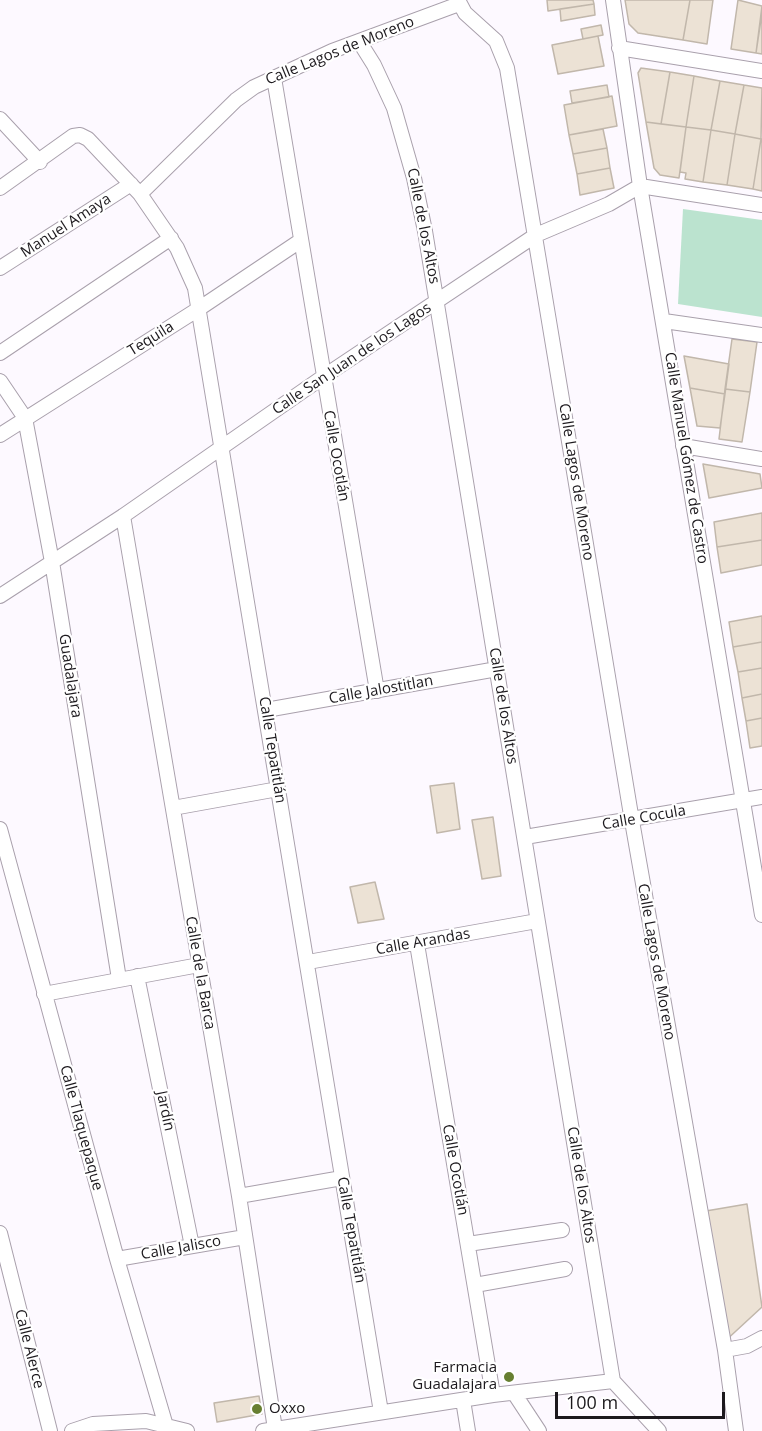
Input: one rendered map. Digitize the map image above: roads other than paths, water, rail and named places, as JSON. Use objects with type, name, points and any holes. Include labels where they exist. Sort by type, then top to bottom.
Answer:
[{"type":"street","name":"Calle Manuel Gómez de Castro","points":[[614,0],[640,186],[762,915]]},
{"type":"street","name":"Calle Lagos de Moreno","points":[[136,189],[236,100],[274,78],[359,41],[459,2],[496,41],[504,59],[536,235],[632,821],[725,1350],[736,1431]]},
{"type":"street","name":"Calle de los Altos","points":[[359,41],[386,88],[406,146],[437,301],[613,1381]]},
{"type":"street","points":[[619,48],[762,71]]},
{"type":"street","name":"Calle Ocotlán","points":[[274,78],[377,691]]},
{"type":"street","points":[[0,119],[40,162],[0,188]]},
{"type":"street","name":"Calle Tepatitlán","points":[[40,162],[73,136],[80,135],[88,139],[136,189],[171,238],[186,265],[201,308],[221,449],[381,1412]]},
{"type":"street","points":[[640,186],[762,205]]},
{"type":"street","name":"Calle San Juan de los Lagos","points":[[0,596],[123,516],[323,377],[536,235],[609,204],[640,186]]},
{"type":"street","name":"Manuel Amaya","points":[[0,268],[136,189]]},
{"type":"street","points":[[0,353],[171,238]]},
{"type":"street","name":"Tequila","points":[[0,435],[201,308],[300,241]]},
{"type":"street","points":[[664,321],[762,336]]},
{"type":"street","name":"Guadalajara","points":[[0,381],[25,418],[52,562],[119,979]]},
{"type":"street","points":[[683,446],[762,459]]},
{"type":"street","name":"Calle de la Barca","points":[[123,516],[239,1196],[269,1430]]},
{"type":"street","name":"Calle Jalostitlan","points":[[266,711],[497,669]]},
{"type":"street","points":[[173,808],[278,789]]},
{"type":"street","name":"Calle Cocula","points":[[525,837],[632,821],[762,797]]},
{"type":"street","name":"Calle Tlaquepaque","points":[[0,828],[117,1259],[166,1426]]},
{"type":"street","name":"Calle Arandas","points":[[308,962],[537,921]]},
{"type":"street","name":"Calle Ocotlán","points":[[417,944],[493,1395]]},
{"type":"street","points":[[44,994],[199,965]]},
{"type":"street","name":"Jardín","points":[[137,976],[192,1246]]},
{"type":"street","points":[[239,1196],[342,1178]]},
{"type":"street","points":[[468,1244],[562,1230]]},
{"type":"street","name":"Calle Alerce","points":[[0,1233],[50,1431]]},
{"type":"street","name":"Calle Jalisco","points":[[117,1259],[245,1237]]},
{"type":"street","points":[[475,1285],[565,1269]]},
{"type":"street","points":[[725,1350],[747,1346],[762,1338]]},
{"type":"street","points":[[269,1430],[493,1395],[613,1381],[659,1431]]},
{"type":"street","points":[[514,1393],[539,1431]]},
{"type":"street","points":[[463,1400],[468,1431]]},
{"type":"street","points":[[100,1431],[121,1421]]},
{"type":"street","points":[[72,1431],[93,1424],[146,1421],[187,1431]]},
{"type":"place","name":"Farmacia Guadalajara","points":[[509,1377]]},
{"type":"place","name":"Oxxo","points":[[257,1409]]}]
